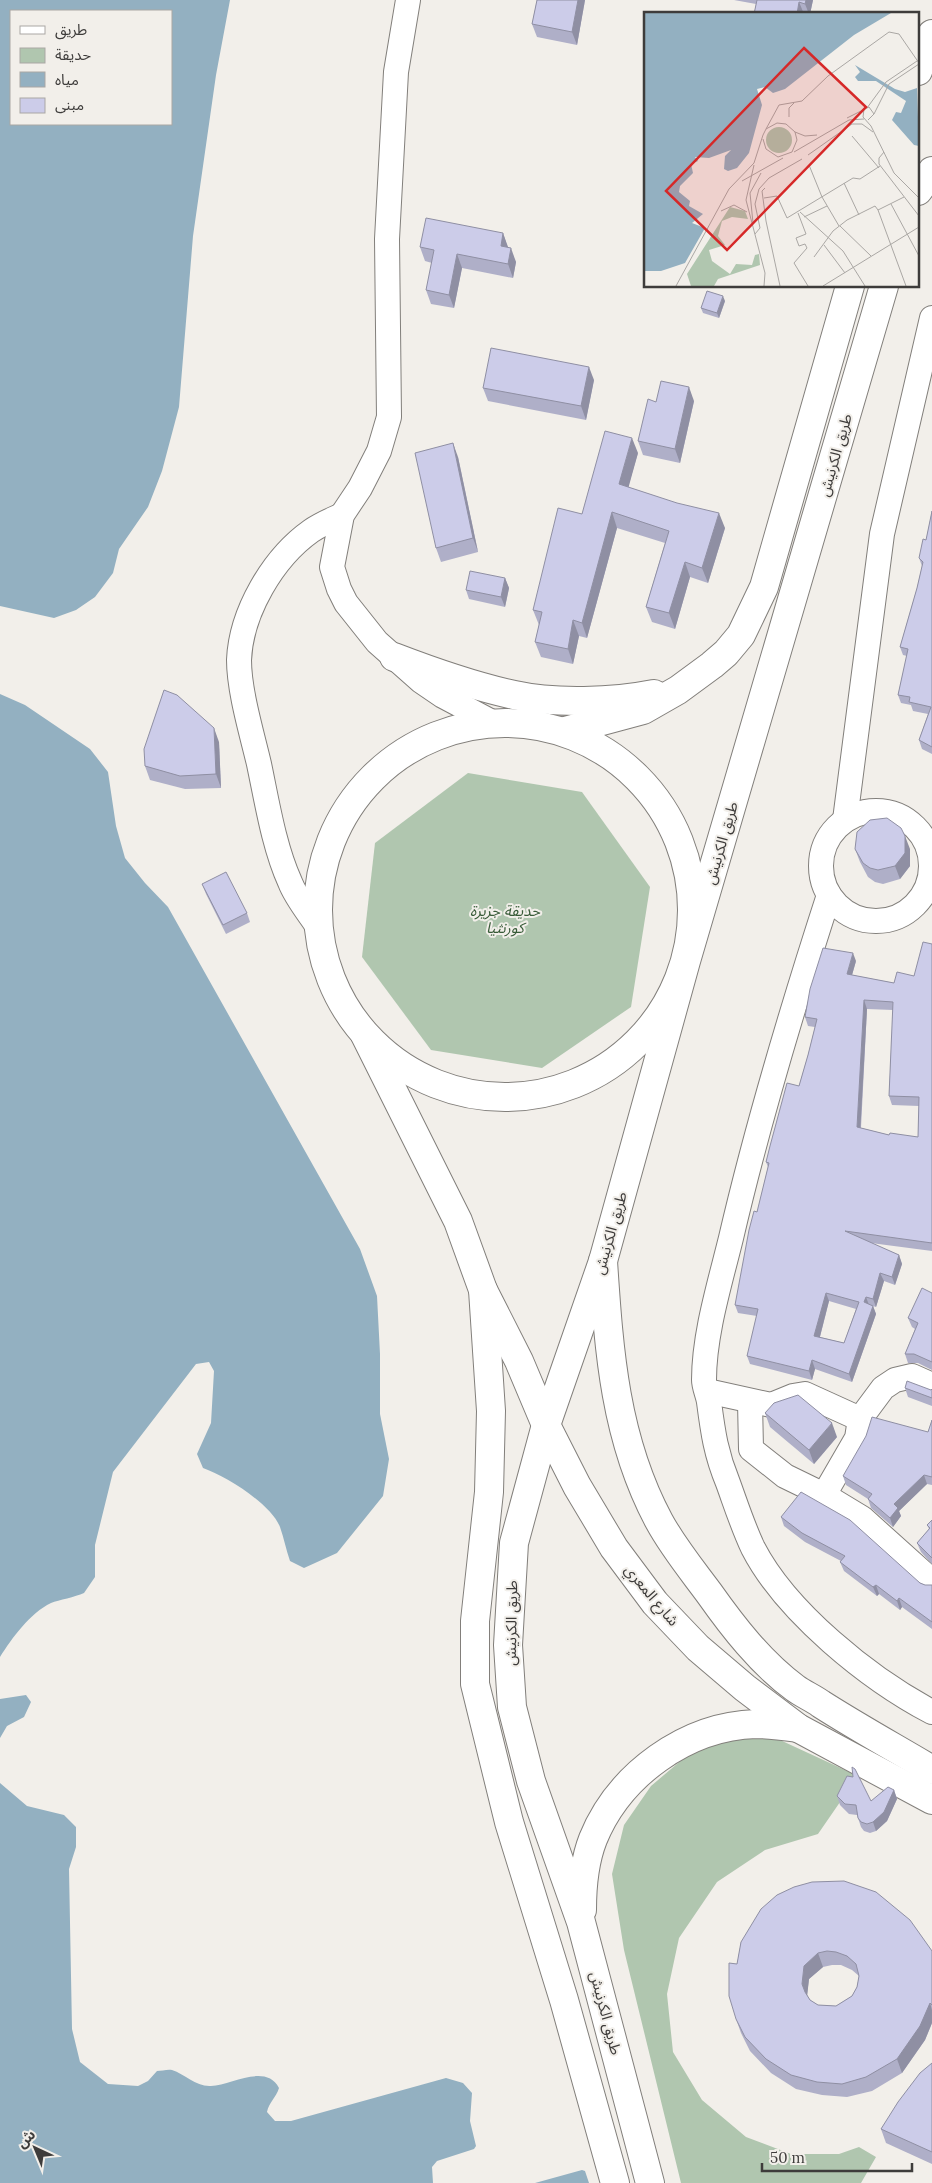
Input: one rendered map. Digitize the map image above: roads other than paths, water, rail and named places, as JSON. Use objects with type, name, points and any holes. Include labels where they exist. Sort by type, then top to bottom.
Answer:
[{"type":"main road","points":[[920,66],[932,34]]},
{"type":"main road","points":[[920,188],[932,171]]},
{"type":"main road","name":"طريق الكرنيش","points":[[565,731],[642,710],[678,690],[726,653],[741,635],[764,588],[849,288]]},
{"type":"main road","name":"طريق الكرنيش","points":[[650,2183],[581,1922],[531,1781],[512,1707],[508,1645],[514,1543],[546,1425],[604,1261],[686,961],[883,288]]},
{"type":"main road","points":[[394,657],[454,679],[516,696],[572,701],[645,696],[678,690]]},
{"type":"main road","points":[[365,1035],[394,1062],[429,1082],[460,1091],[507,1098],[547,1093],[585,1080],[619,1059],[648,1031],[671,998],[686,961],[694,914],[689,866],[672,822],[644,783],[608,752],[565,731],[492,722],[460,728],[429,739],[400,755],[381,771],[353,801],[336,830],[324,861],[318,894],[318,927],[326,966],[342,1002],[365,1035],[458,1221],[483,1290],[491,1420],[490,1492],[481,1551],[475,1620],[475,1684],[509,1822],[564,2000],[615,2183]]},
{"type":"main road","points":[[604,1261],[609,1349],[620,1417],[630,1454],[659,1522],[721,1610],[767,1663],[796,1688],[932,1770]]},
{"type":"main road","name":"شارع المعري","points":[[483,1290],[520,1362],[546,1425],[578,1486],[614,1548],[655,1603],[698,1648],[745,1688],[798,1728],[932,1800]]},
{"type":"main road","points":[[581,1922],[583,1880],[594,1839],[613,1802],[641,1771],[676,1746],[714,1731],[756,1724],[798,1728]]},
{"type":"street","points":[[332,567],[342,515],[360,488],[379,451],[389,417],[387,239],[396,72],[408,0]]},
{"type":"street","points":[[845,820],[882,534],[932,318]]},
{"type":"street","points":[[318,927],[290,883],[266,798],[241,677],[240,645],[250,613],[262,589],[286,553],[312,530],[342,515]]},
{"type":"street","points":[[286,553],[310,547],[325,555],[332,567],[346,603],[359,621],[394,657],[421,681],[443,696],[492,722]]},
{"type":"street","points":[[883,811],[896,814],[912,823],[923,836],[930,852],[932,870],[930,887],[918,902],[904,914],[887,920],[870,921],[853,916],[838,906],[829,895],[823,882],[821,868],[822,853],[827,840],[845,820],[856,814],[883,811]]},
{"type":"street","points":[[829,895],[772,1076],[739,1203],[708,1342],[704,1382],[707,1391],[715,1450],[740,1518],[754,1548],[773,1579],[796,1608],[848,1655],[910,1701],[932,1712]]},
{"type":"street","points":[[824,1495],[857,1438],[860,1419],[883,1388],[895,1380],[912,1376],[932,1385]]},
{"type":"street","points":[[707,1391],[750,1402],[771,1405],[793,1396],[805,1394],[860,1419]]},
{"type":"street","points":[[750,1402],[751,1449]]},
{"type":"street","points":[[720,1462],[751,1449]]},
{"type":"street","points":[[751,1449],[785,1476],[824,1495],[862,1518],[932,1581]]},
{"type":"water","points":[[0,0],[230,0],[216,75],[193,236],[179,407],[162,471],[148,507],[119,549],[113,573],[95,597],[76,610],[54,618],[0,606]]},
{"type":"water","points":[[0,694],[25,705],[90,749],[108,772],[116,826],[125,858],[168,907],[360,1249],[377,1296],[380,1354],[380,1414],[389,1459],[383,1496],[337,1553],[304,1568],[290,1561],[280,1527],[275,1518],[258,1500],[223,1477],[203,1468],[197,1454],[211,1423],[214,1371],[209,1362],[196,1364],[113,1472],[95,1545],[95,1577],[84,1593],[43,1607],[16,1634],[0,1657]]},
{"type":"water","points":[[26,1695],[31,1702],[24,1717],[7,1726],[0,1738],[0,1699]]},
{"type":"water","points":[[0,1783],[27,1806],[64,1815],[76,1827],[76,1847],[69,1869],[72,2029],[80,2062],[108,2084],[138,2086],[148,2081],[157,2071],[169,2070],[206,2086],[219,2085],[248,2077],[266,2077],[279,2088],[267,2112],[275,2121],[291,2121],[446,2078],[463,2083],[472,2093],[470,2121],[476,2146],[474,2149],[437,2161],[432,2167],[433,2183],[0,2183]]},
{"type":"water","points":[[582,2170],[585,2171],[589,2183],[535,2183]]},
{"type":"park label","name":"حديقة جزيرة كورنثيا","points":[[505,918]]}]
